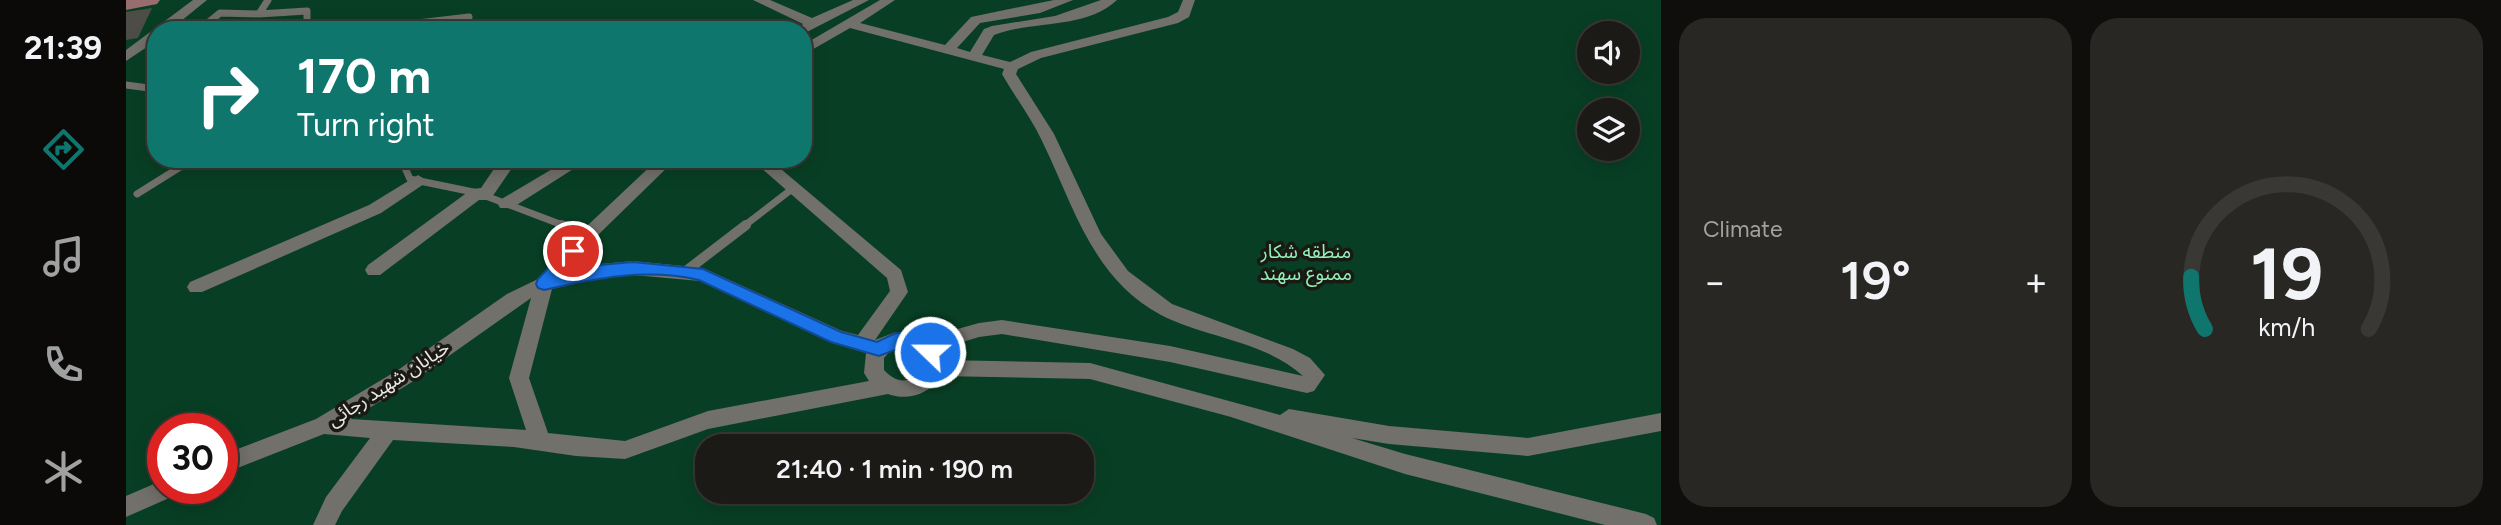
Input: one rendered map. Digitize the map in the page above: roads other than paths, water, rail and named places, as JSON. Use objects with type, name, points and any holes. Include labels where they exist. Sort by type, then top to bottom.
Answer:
[{"type":"street","points":[[126,5],[151,0]]},
{"type":"street","points":[[173,21],[201,0]]},
{"type":"street","points":[[812,25],[863,0]]},
{"type":"street","points":[[812,46],[889,0]]},
{"type":"street","points":[[947,51],[976,20],[1035,10],[1067,0]]},
{"type":"street","points":[[972,58],[989,32],[1084,14],[1111,0]]},
{"type":"street","points":[[849,24],[1012,68],[1036,55],[1173,19],[1184,13],[1189,0]]},
{"type":"street","points":[[769,2],[799,21]]},
{"type":"street","points":[[126,57],[147,41]]},
{"type":"street","points":[[544,284],[600,271],[633,268],[686,271],[703,275],[837,337],[870,347],[896,340],[924,346],[979,330],[1002,327],[1170,354],[1307,385],[1315,375],[1297,360],[1167,309],[1135,288],[1108,263],[1084,222],[1050,140],[1010,74],[1012,68]]},
{"type":"street","points":[[374,270],[481,194],[503,168]]},
{"type":"street","points":[[506,204],[566,168]]},
{"type":"street","points":[[541,441],[531,422],[519,378],[544,284],[588,235],[659,168]]},
{"type":"street","points":[[769,168],[895,275],[899,292],[870,347],[874,373],[887,386]]},
{"type":"street","points":[[196,287],[375,209],[418,180]]},
{"type":"street","name":"خیابان شهید رجائی","points":[[238,459],[323,425],[405,376],[513,299],[544,284]]},
{"type":"street","points":[[323,425],[387,432],[479,433],[576,447],[625,450],[708,420],[887,386],[897,389],[916,387],[924,383],[933,368],[933,360],[924,346]]},
{"type":"street","points":[[933,368],[1090,370],[1231,408],[1405,464],[1646,525]]},
{"type":"street","points":[[1231,408],[1389,435],[1528,447],[1661,422]]},
{"type":"street","points":[[324,525],[334,504],[387,432]]},
{"type":"street","points":[[126,507],[147,498]]},
{"type":"lane","points":[[259,14],[268,0]]},
{"type":"lane","points":[[210,21],[220,13],[307,11],[307,21]]},
{"type":"lane","points":[[435,21],[469,17]]},
{"type":"lane","points":[[126,85],[147,88]]},
{"type":"lane","points":[[136,194],[178,168]]},
{"type":"lane","points":[[405,168],[410,179],[481,194],[588,235]]},
{"type":"lane","points":[[686,271],[792,189]]},
{"type":"park label","name":"منطقه شکار ممنوع سهند","points":[[1306,262]]}]
